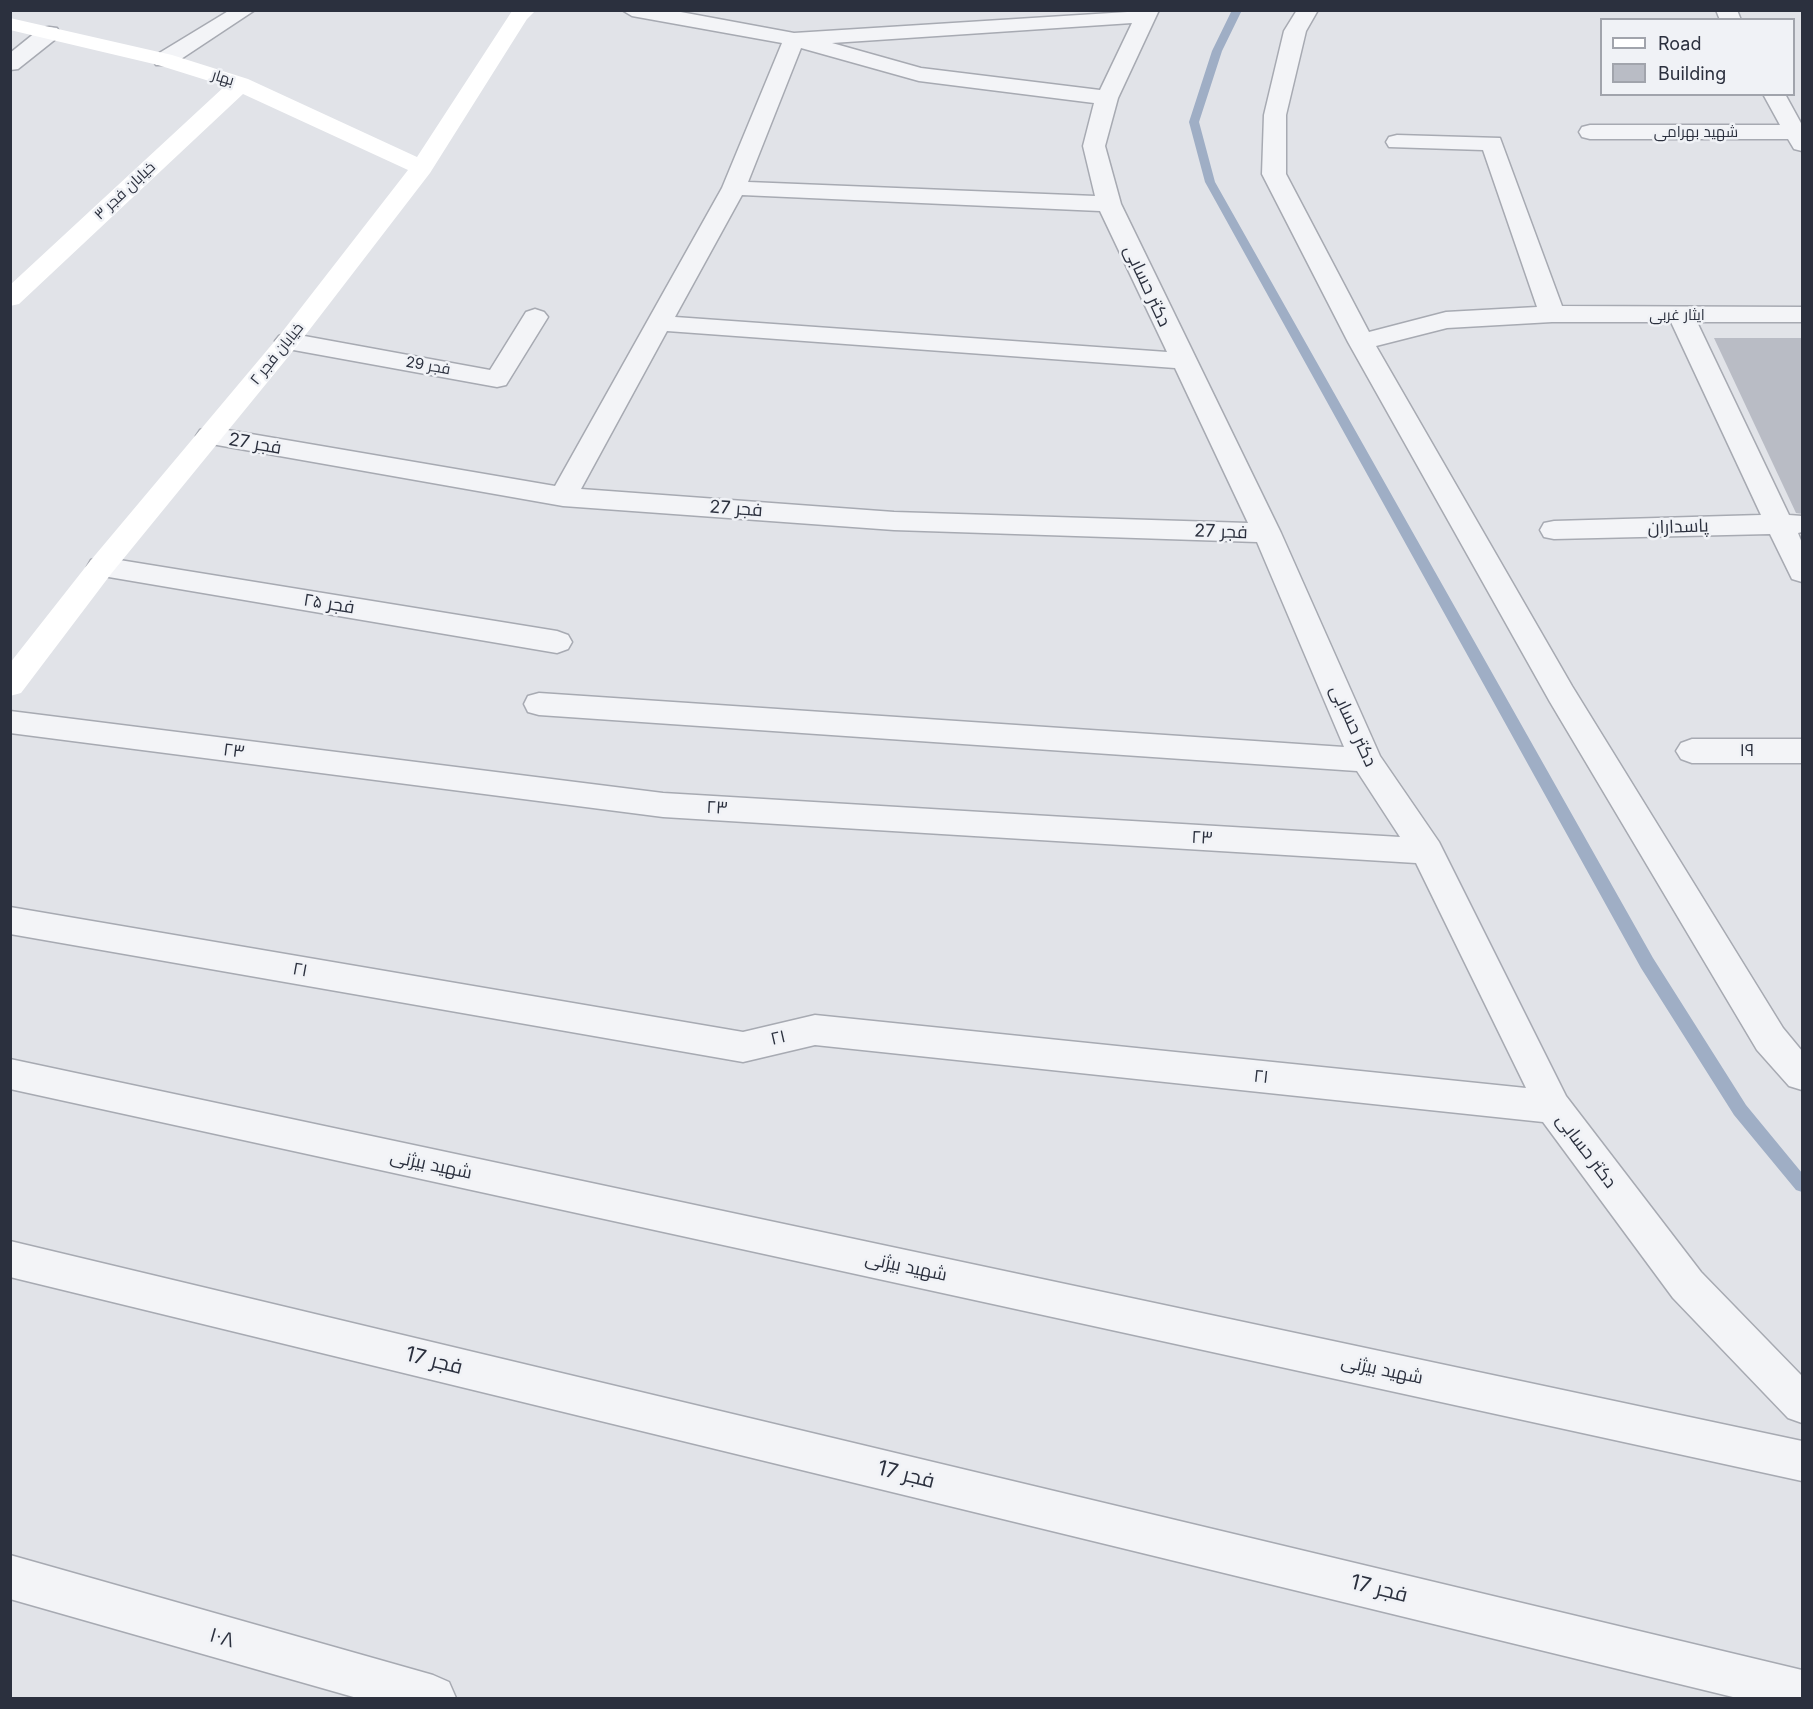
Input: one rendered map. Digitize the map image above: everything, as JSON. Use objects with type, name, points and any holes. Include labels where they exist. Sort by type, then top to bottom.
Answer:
[{"type":"street","points":[[164,60],[245,10]]},
{"type":"street","name":"خیابان فجر ۲","points":[[10,685],[100,567],[288,341],[422,168],[519,15],[526,10]]},
{"type":"street","points":[[632,10],[794,39],[919,74],[1107,98]]},
{"type":"street","points":[[1308,10],[1295,31],[1275,115],[1274,174],[1361,342],[1573,714],[1770,1039],[1803,1075]]},
{"type":"street","points":[[794,39],[1148,13]]},
{"type":"street","name":"دکتر حسابی","points":[[1148,13],[1107,98],[1094,146],[1109,204],[1182,361],[1267,533],[1366,760],[1427,851],[1553,1107],[1687,1285],[1803,1404]]},
{"type":"street","name":"بهار","points":[[10,24],[164,60],[240,84],[422,168]]},
{"type":"street","points":[[10,64],[49,33]]},
{"type":"street","points":[[563,497],[734,188],[794,39]]},
{"type":"street","name":"خیابان فجر ۳","points":[[10,299],[240,84]]},
{"type":"street","points":[[1775,96],[1800,136]]},
{"type":"street","name":"شهید بهرامی","points":[[1590,132],[1800,136]]},
{"type":"street","points":[[1397,142],[1492,143],[1552,314]]},
{"type":"street","points":[[734,188],[1109,204]]},
{"type":"street","name":"ایثار غربی","points":[[1361,342],[1446,320],[1552,314],[1803,314]]},
{"type":"street","points":[[1681,315],[1791,524],[1803,572]]},
{"type":"street","name":"فجر 29","points":[[288,341],[497,379],[535,317]]},
{"type":"street","points":[[658,323],[1182,361]]},
{"type":"street","name":"فجر 27","points":[[210,436],[563,497],[894,521],[1267,533]]},
{"type":"street","name":"پاسداران","points":[[1554,531],[1791,524]]},
{"type":"street","name":"فجر ۲۵","points":[[100,567],[557,642]]},
{"type":"street","points":[[538,704],[1366,760]]},
{"type":"street","name":"۲۳","points":[[10,722],[663,805],[1427,851]]},
{"type":"street","name":"۱۹","points":[[1692,751],[1803,751]]},
{"type":"street","name":"۲۱","points":[[10,920],[743,1047],[815,1030],[1553,1107]]},
{"type":"street","name":"شهید بیژنی","points":[[10,1074],[1803,1461]]},
{"type":"street","name":"فجر 17","points":[[10,1259],[1803,1692]]},
{"type":"street","name":"۱۰۸","points":[[10,1577],[433,1698]]},
{"type":"building","points":[[1714,338],[1803,338],[1803,514],[1796,513]]},
{"type":"waterway","points":[[1237,10],[1217,51],[1194,122],[1210,182],[1647,963],[1740,1110],[1802,1185]]}]
